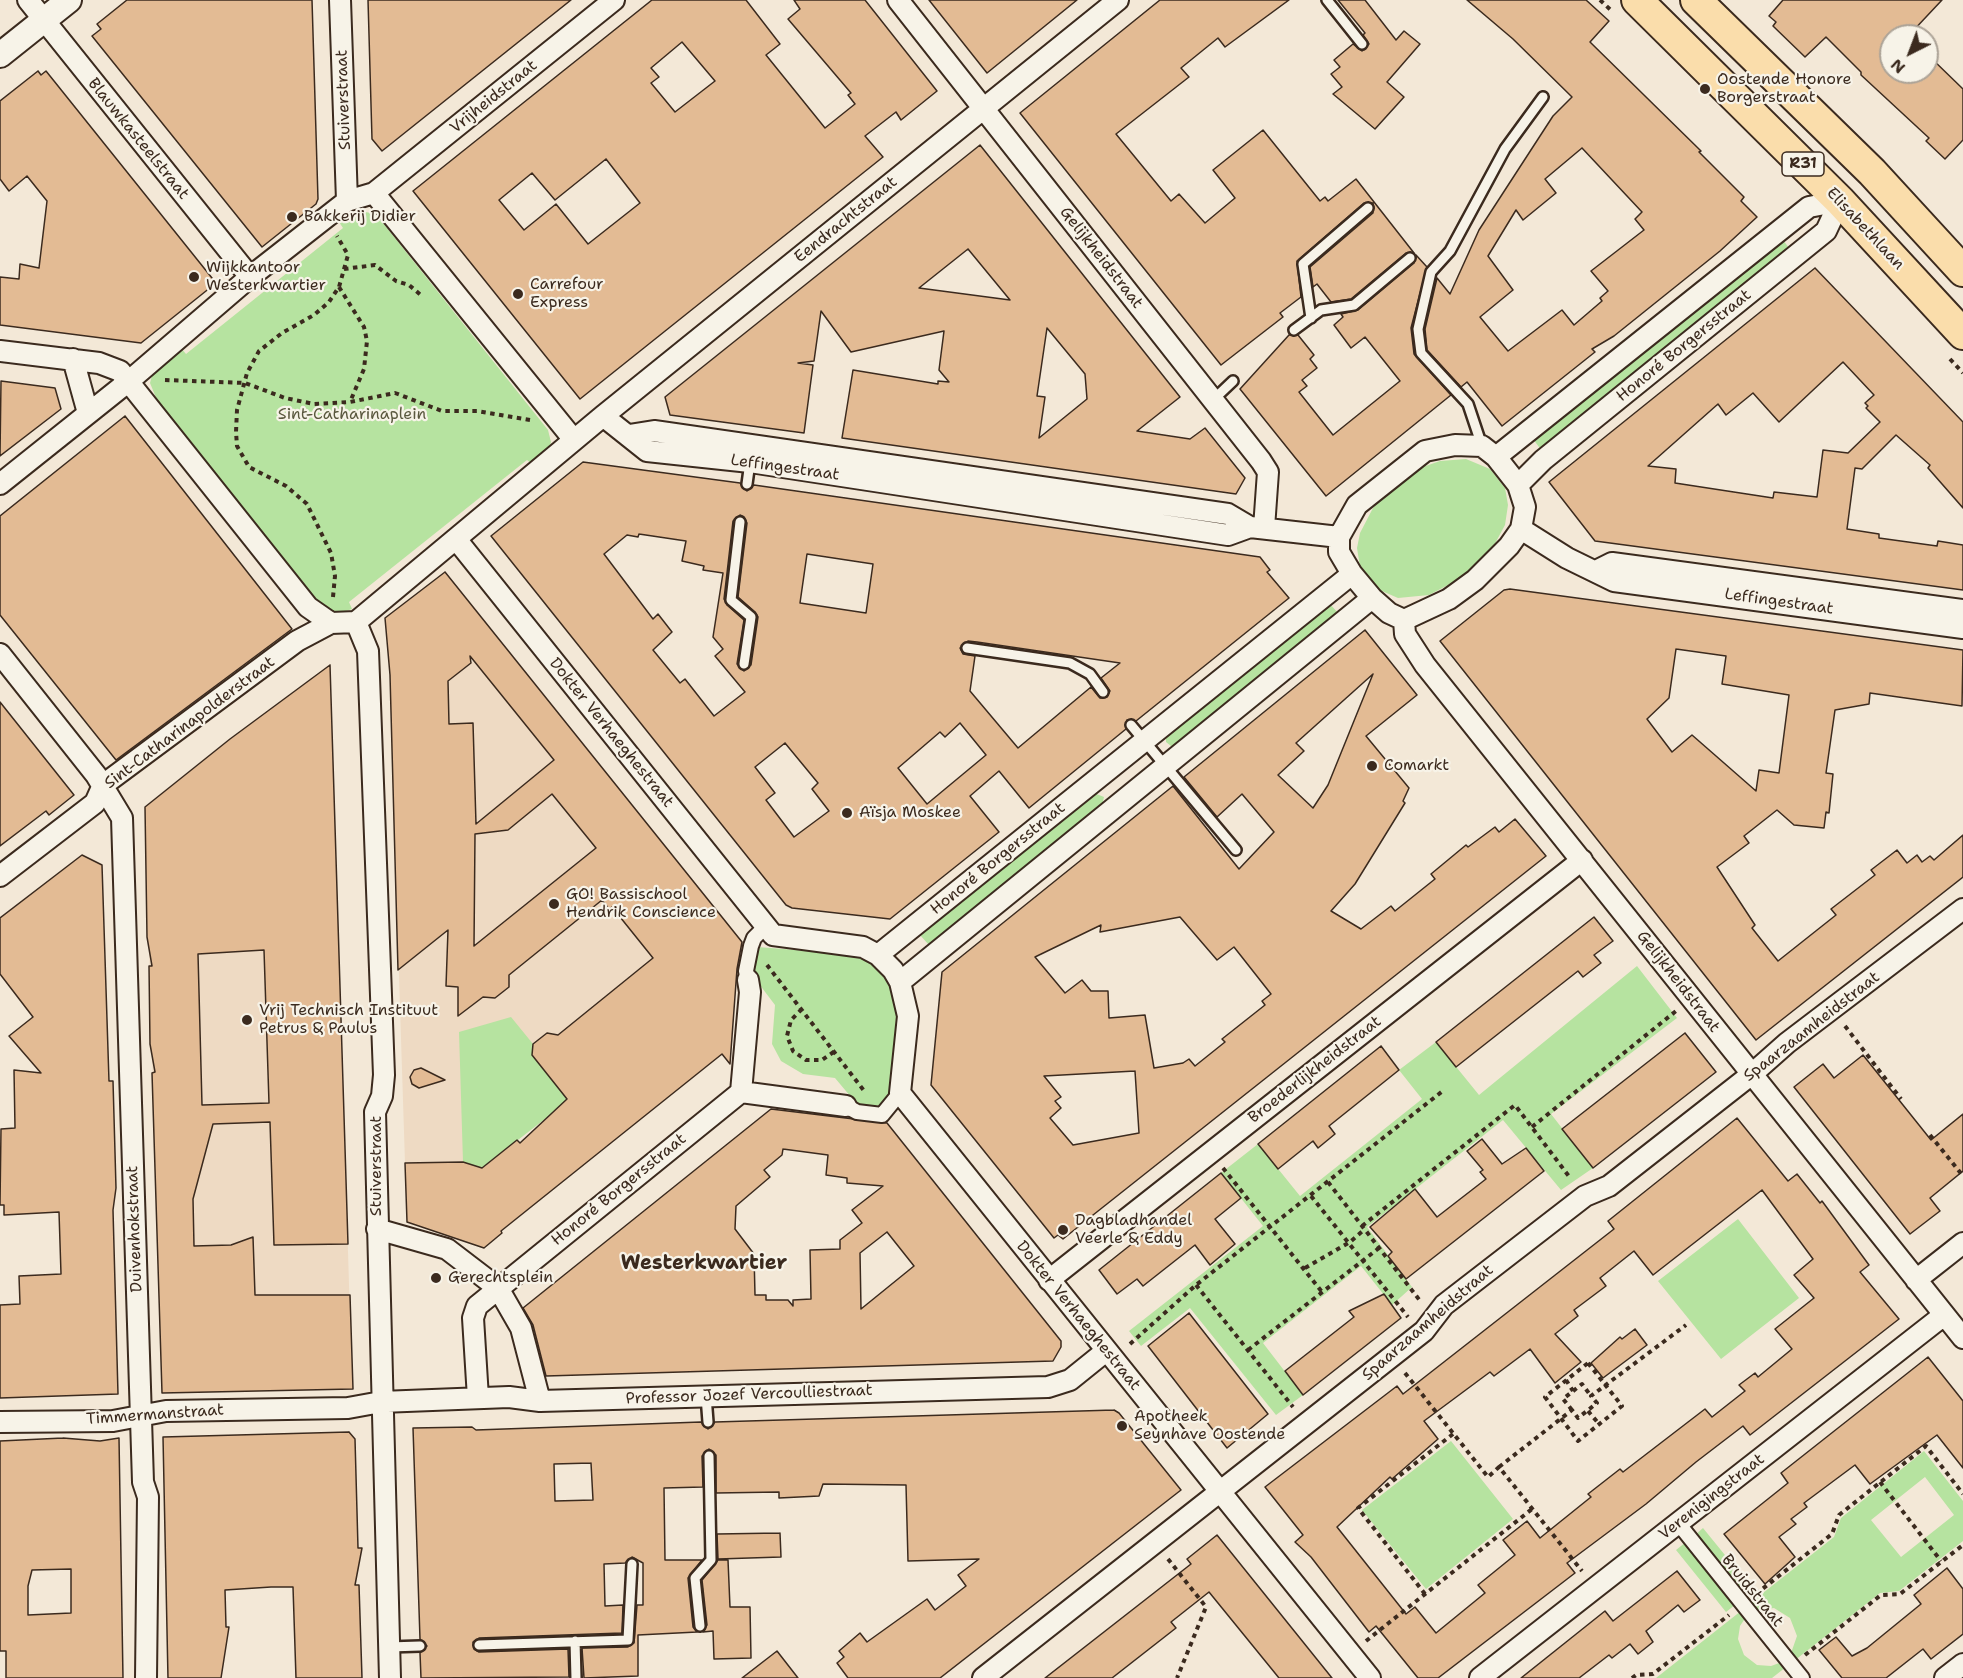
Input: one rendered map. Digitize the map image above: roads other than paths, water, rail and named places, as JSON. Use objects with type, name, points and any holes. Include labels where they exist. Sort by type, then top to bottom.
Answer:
[{"type":"main road","name":"Elisabethlaan","points":[[1637,0],[1840,201],[1963,334]]},
{"type":"main road","name":"R31","points":[[1705,3],[1872,172],[1963,271]]},
{"type":"main road","name":"Honoré Borgersstraat","points":[[1840,201],[1872,172]]},
{"type":"street","name":"Blauwkasteelstraat","points":[[28,0],[250,277]]},
{"type":"street","points":[[0,55],[69,0]]},
{"type":"street","name":"Stuiverstraat","points":[[340,0],[347,201]]},
{"type":"street","name":"Vrijheidstraat","points":[[374,194],[614,0]]},
{"type":"street","name":"Gelijkheidstraat","points":[[897,0],[1268,472],[1257,527]]},
{"type":"street","name":"Eendrachtstraat","points":[[574,440],[1118,0]]},
{"type":"street","points":[[0,351],[99,363],[120,371],[129,381],[308,607],[331,623],[356,622],[574,440],[374,194],[347,201],[250,277],[129,381],[0,484]]},
{"type":"street","name":"Honoré Borgersstraat","points":[[1489,451],[1809,207],[1840,201]]},
{"type":"street","name":"Honoré Borgersstraat","points":[[1518,485],[1543,460],[1826,231],[1840,201]]},
{"type":"street","points":[[73,359],[88,413]]},
{"type":"street","name":"Leffingestraat","points":[[603,416],[647,451],[948,483]]},
{"type":"street","name":"Leffingestraat","points":[[628,435],[654,431],[1228,534],[1257,527],[1339,537]]},
{"type":"street","points":[[1455,445],[1489,451],[1518,485],[1525,507],[1521,529],[1509,546],[1475,580],[1449,599],[1404,620],[1389,613],[1372,598],[1352,574],[1339,552],[1339,537],[1357,506],[1425,451],[1455,445]]},
{"type":"street","name":"Leffingestraat","points":[[1521,529],[1567,558],[1614,581],[1963,628]]},
{"type":"street","name":"Dokter Verhaeghestraat","points":[[456,539],[766,926]]},
{"type":"street","name":"Leffingestraat","points":[[1596,571],[1612,563],[1963,610]]},
{"type":"street","name":"Honoré Borgersstraat","points":[[878,955],[1352,574]]},
{"type":"street","name":"Honoré Borgersstraat","points":[[900,982],[1372,598]]},
{"type":"street","name":"Gelijkheidstraat","points":[[1404,620],[1405,634],[1425,665],[1963,1338]]},
{"type":"street","name":"Stuiverstraat","points":[[356,622],[368,651],[384,1075],[382,1096],[375,1112],[390,1678]]},
{"type":"street","name":"Sint-Catharinapolderstraat","points":[[0,876],[96,803],[103,785],[297,641],[331,623]]},
{"type":"street","name":"Duivenhokstraat","points":[[0,654],[103,785],[122,818],[140,1416],[143,1482],[148,1497],[146,1678]]},
{"type":"street","points":[[1118,762],[1139,786]]},
{"type":"street","name":"Broederlijkheidstraat","points":[[1049,1280],[1582,860]]},
{"type":"street","name":"Spaarzaamheidstraat","points":[[982,1678],[1392,1357],[1428,1326],[1444,1305],[1585,1197],[1609,1186],[1752,1074],[1786,1043],[1963,909]]},
{"type":"street","points":[[766,926],[773,935],[863,947],[878,955],[900,982],[908,1016],[900,1093],[882,1115],[857,1112],[846,1106],[741,1092],[750,992],[746,971],[754,938],[766,926]]},
{"type":"street","name":"Honoré Borgersstraat","points":[[498,1288],[741,1092]]},
{"type":"street","name":"Dokter Verhaeghestraat","points":[[900,1093],[1370,1678]]},
{"type":"street","points":[[377,1229],[447,1249],[498,1288],[521,1328],[540,1401]]},
{"type":"street","points":[[1916,1280],[1963,1243]]},
{"type":"street","points":[[478,1398],[473,1318],[477,1306],[498,1288]]},
{"type":"street","name":"Verenigingstraat","points":[[1480,1678],[1944,1315]]},
{"type":"street","name":"Professor Jozef Vercoulliestraat","points":[[381,1401],[509,1397],[540,1401],[1048,1387],[1070,1380],[1109,1356]]},
{"type":"street","name":"Timmermanstraat","points":[[0,1422],[113,1421],[166,1411],[348,1408],[381,1401]]},
{"type":"street","name":"Bruidstraat","points":[[1678,1524],[1802,1678]]},
{"type":"street","points":[[1945,1678],[1963,1664]]},
{"type":"lane","points":[[1327,0],[1362,44]]},
{"type":"lane","points":[[1489,451],[1468,404],[1421,353],[1418,328],[1431,272],[1450,251],[1505,149],[1543,97]]},
{"type":"lane","points":[[1311,318],[1303,264],[1368,208]]},
{"type":"lane","points":[[1294,330],[1322,310],[1354,305],[1410,258]]},
{"type":"lane","points":[[1213,400],[1233,381]]},
{"type":"lane","points":[[747,484],[750,462]]},
{"type":"lane","points":[[740,522],[732,600],[751,617],[744,664]]},
{"type":"lane","points":[[967,648],[1070,663],[1090,674],[1103,692]]},
{"type":"lane","points":[[1131,725],[1236,850]]},
{"type":"lane","points":[[706,1396],[708,1422]]},
{"type":"lane","points":[[700,1626],[695,1578],[711,1560],[709,1456]]},
{"type":"lane","points":[[479,1645],[628,1640],[632,1564]]},
{"type":"lane","points":[[575,1641],[576,1678]]},
{"type":"lane","points":[[389,1647],[420,1646]]},
{"type":"place","name":"Oostende Honore Borgerstraat","points":[[1705,89]]},
{"type":"place","name":"Bakkerij Didier","points":[[292,217]]},
{"type":"place","name":"Wijkkantoor Westerkwartier","points":[[194,277]]},
{"type":"place","name":"Carrefour Express","points":[[518,294]]},
{"type":"place","name":"Comarkt","points":[[1372,766]]},
{"type":"place","name":"Aïsja Moskee","points":[[847,813]]},
{"type":"place","name":"GO! Bassischool Hendrik Conscience","points":[[554,904]]},
{"type":"place","name":"Vrij Technisch Instituut Petrus & Paulus","points":[[247,1020]]},
{"type":"place","name":"Dagbladhandel Veerle & Eddy","points":[[1063,1230]]},
{"type":"place","name":"Gerechtsplein","points":[[436,1278]]},
{"type":"place","name":"Apotheek Seynhave Oostende","points":[[1122,1426]]},
{"type":"district","name":"Westerkwartier","points":[[704,1264]]},
{"type":"park label","name":"Sint-Catharinaplein","points":[[352,415]]}]
